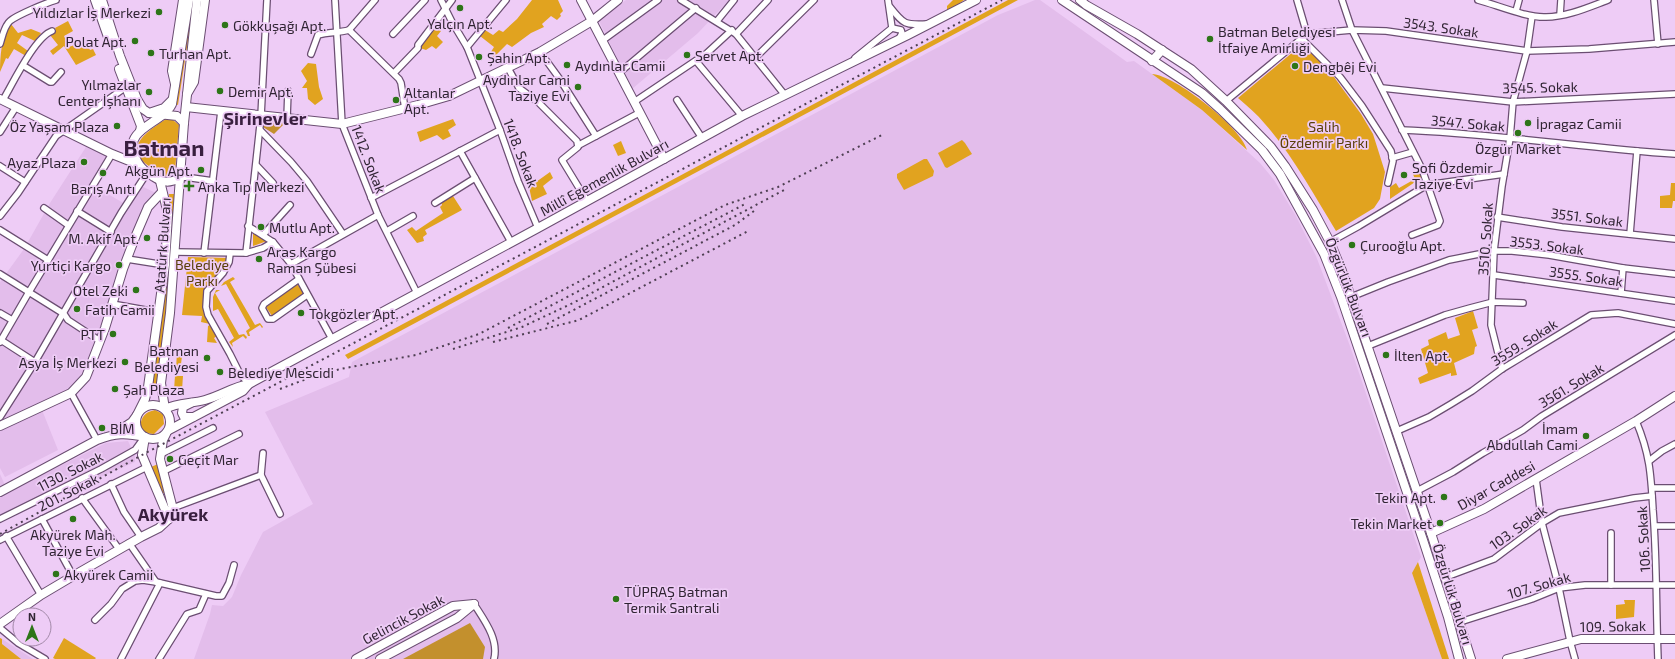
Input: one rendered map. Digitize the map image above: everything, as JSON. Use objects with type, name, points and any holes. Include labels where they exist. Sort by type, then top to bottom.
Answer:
[{"type":"main road","points":[[95,0],[141,126],[140,132]]},
{"type":"main road","points":[[102,0],[120,56],[137,100],[143,110],[149,113],[177,116],[184,123]]},
{"type":"main road","points":[[175,84],[172,71],[184,0]]},
{"type":"main road","points":[[137,164],[132,148],[133,140],[140,132],[170,108],[189,0]]},
{"type":"main road","points":[[1,99],[112,154],[137,164],[147,173],[160,181],[173,182],[180,178],[184,123],[190,107],[187,95],[197,0]]},
{"type":"main road","points":[[187,95],[194,82],[205,0]]},
{"type":"main road","points":[[581,0],[664,159]]},
{"type":"main road","points":[[190,107],[342,124],[405,109],[449,96],[540,52],[592,22],[618,0]]},
{"type":"main road","name":"Millî Egemenlik Bulvarı","points":[[249,384],[742,116],[976,0]]},
{"type":"main road","name":"Özgürlük Bulvarı","points":[[1062,0],[1202,93],[1262,150],[1280,174],[1324,254],[1341,297],[1421,532],[1448,617],[1459,659]]},
{"type":"main road","name":"Özgürlük Bulvarı","points":[[1080,0],[1191,69],[1226,101],[1271,147],[1313,210],[1330,242],[1351,297],[1446,577],[1471,659]]},
{"type":"main road","points":[[1152,61],[1162,50]]},
{"type":"main road","points":[[149,113],[164,108],[172,100]]},
{"type":"main road","name":"Atatürk Bulvarı","points":[[165,409],[161,383],[170,312],[180,178]]},
{"type":"main road","name":"Atatürk Bulvarı","points":[[137,415],[145,400],[149,379],[165,265],[168,214],[160,181]]},
{"type":"main road","points":[[0,426],[71,393],[86,377],[100,341],[127,259],[148,207],[162,192]]},
{"type":"main road","points":[[149,379],[150,387],[153,390],[158,390],[161,383]]},
{"type":"main road","points":[[161,383],[167,395],[172,398],[191,402]]},
{"type":"main road","points":[[165,409],[178,403],[204,400],[238,386],[249,384]]},
{"type":"main road","points":[[113,434],[131,434],[156,439],[243,391],[249,384]]},
{"type":"main road","name":"Diyar Caddesi","points":[[1431,533],[1484,509],[1636,421],[1675,396]]},
{"type":"main road","points":[[191,402],[183,407],[182,413],[184,417],[194,417]]},
{"type":"main road","points":[[0,492],[97,440],[113,434],[132,422],[144,407],[155,404],[165,409],[170,416],[171,421],[160,459],[164,471],[169,510]]},
{"type":"main road","points":[[137,415],[136,425],[140,434],[145,437]]},
{"type":"main road","points":[[0,624],[73,576],[118,549],[159,528],[172,516],[142,455],[145,437]]},
{"type":"main road","name":"Gelincik Sokak","points":[[356,659],[454,606],[474,604]]},
{"type":"main road","name":"Gelincik Sokak","points":[[380,659],[457,618],[474,604]]},
{"type":"main road","name":"109. Sokak","points":[[1507,659],[1581,639],[1675,639]]},
{"type":"street","points":[[0,44],[10,21],[43,4],[56,0]]},
{"type":"street","points":[[246,253],[260,130],[267,0]]},
{"type":"street","name":"1412. Sokak","points":[[335,0],[342,124],[378,215],[417,293]]},
{"type":"street","points":[[311,54],[318,35],[325,33],[337,34],[349,30],[375,0]]},
{"type":"street","points":[[393,34],[425,0]]},
{"type":"street","name":"1418. Sokak","points":[[441,0],[467,47],[500,130],[518,181],[538,228]]},
{"type":"street","points":[[394,73],[418,48],[418,45],[452,0]]},
{"type":"street","points":[[467,47],[506,0]]},
{"type":"street","points":[[603,40],[658,0]]},
{"type":"street","points":[[681,0],[734,32],[756,57],[784,94]]},
{"type":"street","points":[[717,21],[734,0]]},
{"type":"street","points":[[634,102],[707,53],[734,32],[768,0]]},
{"type":"street","points":[[756,57],[814,0]]},
{"type":"street","points":[[1297,0],[1307,34]]},
{"type":"street","points":[[1342,0],[1352,30],[1422,169],[1440,223],[1412,235]]},
{"type":"street","points":[[1478,0],[1532,16],[1547,18],[1560,16],[1608,0]]},
{"type":"street","points":[[1516,11],[1519,0]]},
{"type":"street","points":[[1560,16],[1561,0]]},
{"type":"street","points":[[1654,0],[1658,44]]},
{"type":"street","points":[[888,2],[904,23],[928,24]]},
{"type":"street","points":[[888,2],[892,28]]},
{"type":"street","points":[[619,73],[696,8]]},
{"type":"street","name":"3510. Sokak","points":[[1502,369],[1491,325],[1494,251],[1497,217],[1510,138],[1514,102],[1527,51],[1532,16]]},
{"type":"street","points":[[892,28],[901,30],[902,33],[900,39]]},
{"type":"street","points":[[850,62],[892,28]]},
{"type":"street","points":[[349,30],[394,73],[401,83],[405,109]]},
{"type":"street","name":"3543. Sokak","points":[[1226,101],[1307,34],[1352,30],[1386,32],[1527,51],[1589,49],[1675,42]]},
{"type":"street","points":[[1,99],[24,66],[36,44],[46,33],[52,31]]},
{"type":"street","points":[[1301,38],[1340,77],[1391,151],[1392,158],[1388,183]]},
{"type":"street","points":[[540,52],[559,78],[596,136]]},
{"type":"street","points":[[696,61],[742,116]]},
{"type":"street","points":[[24,66],[50,82],[52,82],[61,72]]},
{"type":"street","points":[[508,68],[519,88],[538,102],[579,145]]},
{"type":"street","points":[[0,216],[56,136],[62,130],[126,87]]},
{"type":"street","name":"3545. Sokak","points":[[1382,88],[1514,102],[1675,94]]},
{"type":"street","points":[[287,118],[288,91]]},
{"type":"street","points":[[677,100],[702,138]]},
{"type":"street","points":[[0,132],[16,107]]},
{"type":"street","points":[[204,253],[221,111]]},
{"type":"street","points":[[587,201],[562,160],[579,145],[640,113]]},
{"type":"street","points":[[260,130],[307,181],[344,234]]},
{"type":"street","points":[[371,198],[500,130]]},
{"type":"street","name":"3547. Sokak","points":[[1402,130],[1438,131],[1637,152],[1675,154]]},
{"type":"street","points":[[460,151],[511,242]]},
{"type":"street","points":[[1392,158],[1413,152]]},
{"type":"street","points":[[1630,234],[1637,152]]},
{"type":"street","points":[[35,362],[0,341],[112,154]]},
{"type":"street","points":[[0,166],[25,182]]},
{"type":"street","points":[[256,166],[273,184]]},
{"type":"street","points":[[0,416],[35,362],[147,173]]},
{"type":"street","points":[[1330,242],[1427,185],[1504,174]]},
{"type":"street","points":[[180,178],[185,177],[213,181]]},
{"type":"street","points":[[435,203],[475,178]]},
{"type":"street","points":[[263,235],[290,205]]},
{"type":"street","points":[[44,208],[68,226]]},
{"type":"street","points":[[77,211],[111,232]]},
{"type":"street","points":[[291,264],[378,215]]},
{"type":"street","points":[[387,231],[414,216]]},
{"type":"street","name":"3551. Sokak","points":[[1497,217],[1562,227],[1675,239]]},
{"type":"street","points":[[248,226],[273,242],[291,264],[332,339]]},
{"type":"street","points":[[0,230],[48,260]]},
{"type":"street","points":[[175,252],[230,254],[246,253],[263,248],[273,242]]},
{"type":"street","name":"3553. Sokak","points":[[1351,297],[1449,260],[1494,251],[1512,251],[1548,255],[1623,268],[1675,274]]},
{"type":"street","points":[[230,254],[229,262],[223,273],[207,291],[206,307],[208,315],[240,374],[249,384]]},
{"type":"street","points":[[127,259],[165,265]]},
{"type":"street","points":[[1621,293],[1623,268]]},
{"type":"street","points":[[0,274],[64,314],[68,320],[100,341]]},
{"type":"street","name":"3555. Sokak","points":[[1494,275],[1675,301]]},
{"type":"street","points":[[299,279],[264,304],[262,308],[265,315],[268,319],[273,319],[307,295]]},
{"type":"street","points":[[1368,346],[1445,315],[1493,302],[1523,303]]},
{"type":"street","points":[[112,304],[151,311]]},
{"type":"street","points":[[0,313],[12,320]]},
{"type":"street","name":"3559. Sokak","points":[[1397,431],[1429,417],[1451,404],[1502,369],[1591,315],[1618,313],[1675,324]]},
{"type":"street","name":"3561. Sokak","points":[[1417,491],[1453,472],[1523,430],[1542,416],[1675,335]]},
{"type":"street","points":[[71,393],[97,440]]},
{"type":"street","name":"106. Sokak","points":[[1636,421],[1643,438],[1649,461],[1652,488],[1655,526],[1658,659]]},
{"type":"street","points":[[161,454],[213,428]]},
{"type":"street","points":[[164,471],[239,434]]},
{"type":"street","name":"1130. Sokak","points":[[0,519],[135,450],[145,437]]},
{"type":"street","points":[[1649,461],[1662,451],[1675,444]]},
{"type":"street","points":[[263,453],[261,475],[280,514]]},
{"type":"street","name":"201. Sokak","points":[[0,540],[147,467]]},
{"type":"street","points":[[169,510],[261,475]]},
{"type":"street","points":[[1536,479],[1542,523],[1559,588],[1570,641],[1576,659]]},
{"type":"street","points":[[111,484],[124,512],[141,537]]},
{"type":"street","points":[[1652,488],[1675,488]]},
{"type":"street","name":"103. Sokak","points":[[1446,577],[1494,559],[1542,523],[1559,513],[1634,498],[1652,496]]},
{"type":"street","points":[[82,498],[118,549]]},
{"type":"street","points":[[42,519],[73,576]]},
{"type":"street","points":[[1655,526],[1675,526]]},
{"type":"street","points":[[1611,533],[1611,585]]},
{"type":"street","points":[[6,536],[42,596]]},
{"type":"street","points":[[129,544],[158,582]]},
{"type":"street","points":[[95,620],[111,604],[122,589],[134,581],[143,580],[158,582],[206,594],[222,596],[229,583],[234,565]]},
{"type":"street","points":[[121,659],[158,582]]},
{"type":"street","name":"107. Sokak","points":[[1460,622],[1559,588],[1585,585],[1675,585]]},
{"type":"street","points":[[159,659],[187,614],[199,610],[206,594]]},
{"type":"street","points":[[474,604],[493,636],[495,646],[494,659]]},
{"type":"street","points":[[0,628],[18,644],[45,659]]},
{"type":"shaded area","points":[[626,0],[729,0],[698,33],[632,89],[599,21]]},
{"type":"shaded area","points":[[1035,0],[1040,0],[1127,62],[1134,61],[1202,110],[1260,163],[1274,180],[1296,216],[1316,256],[1350,346],[1421,557],[1412,573],[1442,659],[194,659],[212,605],[223,606],[232,597],[241,575],[263,532],[313,504],[265,412],[349,377],[352,362],[998,15]]},
{"type":"shaded area","points":[[263,118],[287,121],[274,134],[263,127]]},
{"type":"shaded area","points":[[86,147],[108,156],[96,187],[125,204],[137,184],[156,193],[139,242],[129,260],[114,294],[93,375],[78,393],[0,423],[0,282],[24,249],[50,203]]},
{"type":"shaded area","points":[[42,410],[58,450],[5,477],[0,468],[0,431]]},
{"type":"shaded area","points":[[128,441],[135,456],[135,462],[0,521],[0,474],[8,492],[106,443]]},
{"type":"shaded area","points":[[470,623],[485,647],[483,659],[403,659]]},
{"type":"shaded area","points":[[0,638],[33,659],[0,659]]},
{"type":"green space","points":[[532,0],[558,0],[563,11],[560,14],[561,16],[557,20],[551,16],[542,24],[544,27],[531,33],[512,47],[507,44],[493,58],[489,55],[494,47],[480,36],[485,30],[493,35],[499,30],[503,32],[517,19]]},
{"type":"green space","points":[[953,0],[964,0],[947,13],[947,6]]},
{"type":"green space","points":[[1008,0],[1018,0],[348,359],[345,355]]},
{"type":"green space","points":[[188,14],[192,15],[178,105],[175,104]]},
{"type":"green space","points":[[68,21],[73,31],[64,36],[69,47],[85,41],[90,50],[93,49],[96,55],[76,65],[64,46],[53,55],[50,51],[58,45],[50,35],[56,31],[55,28]]},
{"type":"green space","points":[[11,24],[18,33],[31,29],[41,33],[35,41],[22,35],[17,43],[28,51],[26,56],[14,49],[8,59],[6,58],[0,72],[3,41]]},
{"type":"green space","points":[[437,25],[441,31],[437,36],[443,42],[436,49],[432,46],[426,50],[420,48]]},
{"type":"green space","name":"Salih Özdemir Parkı","points":[[1299,47],[1309,50],[1326,66],[1361,114],[1373,134],[1385,172],[1380,199],[1374,208],[1336,231],[1285,149],[1262,120],[1238,98]]},
{"type":"green space","points":[[308,63],[316,64],[319,87],[323,99],[315,105],[308,99],[307,88],[302,88],[307,81],[301,71]]},
{"type":"green space","points":[[1152,74],[1176,83],[1206,104],[1233,129],[1242,140],[1247,150],[1202,110]]},
{"type":"green space","points":[[166,119],[173,120],[179,125],[175,171],[168,176],[159,173],[149,166],[141,159],[138,152],[138,146],[146,134]]},
{"type":"green space","points":[[453,119],[456,125],[448,130],[451,136],[443,140],[437,135],[420,142],[417,132]]},
{"type":"green space","points":[[962,140],[972,154],[947,168],[945,167],[938,153]]},
{"type":"green space","points":[[621,141],[626,153],[618,156],[613,145]]},
{"type":"green space","points":[[924,159],[927,159],[934,171],[933,176],[904,190],[897,178],[897,174]]},
{"type":"green space","points":[[1417,170],[1421,178],[1390,199],[1390,187],[1396,183],[1399,188],[1415,179],[1412,172]]},
{"type":"green space","points":[[550,172],[553,178],[543,186],[547,194],[532,201],[529,187]]},
{"type":"green space","points":[[1671,183],[1675,183],[1675,201],[1673,201],[1672,208],[1660,208],[1660,196],[1670,195]]},
{"type":"green space","points":[[169,194],[177,194],[172,257],[158,384],[154,385],[152,384],[171,216]]},
{"type":"green space","points":[[453,196],[462,210],[425,230],[427,234],[423,237],[424,241],[417,243],[407,230],[412,227],[416,231],[443,213],[440,207],[442,205],[441,201]]},
{"type":"green space","points":[[253,230],[267,241],[253,246]]},
{"type":"green space","name":"Belediye Parkı","points":[[188,257],[229,258],[217,278],[206,288],[204,311],[210,324],[201,322],[202,316],[182,315]]},
{"type":"green space","points":[[233,277],[235,279],[230,282],[255,325],[260,323],[263,327],[262,328],[260,325],[249,332],[250,336],[248,336],[246,331],[250,328],[226,284],[221,286],[224,282]]},
{"type":"green space","points":[[297,284],[304,293],[272,316],[266,307]]},
{"type":"green space","points":[[216,290],[220,290],[215,293],[239,335],[244,334],[247,337],[246,339],[243,336],[232,343],[233,347],[229,342],[234,338],[218,309],[213,311],[213,297]]},
{"type":"green space","points":[[1473,311],[1478,328],[1472,330],[1477,346],[1475,347],[1474,354],[1454,363],[1457,375],[1451,376],[1451,373],[1420,384],[1418,378],[1428,373],[1421,349],[1429,345],[1428,340],[1446,332],[1448,339],[1460,335],[1455,318]]},
{"type":"green space","points":[[210,325],[217,336],[214,338],[217,343],[207,342],[208,326]]},
{"type":"green space","points":[[180,348],[183,348],[181,364],[184,365],[184,369],[176,369],[177,352]]},
{"type":"green space","points":[[175,376],[183,376],[182,390],[174,390]]},
{"type":"green space","points":[[155,410],[163,414],[164,424],[154,434],[144,433],[140,427],[141,420],[146,414]]},
{"type":"green space","points":[[158,464],[164,493],[162,493],[151,467]]},
{"type":"green space","points":[[1418,562],[1449,659],[1442,659],[1412,573]]},
{"type":"green space","points":[[1624,600],[1635,600],[1634,617],[1616,619],[1616,605],[1625,604]]},
{"type":"green space","points":[[0,638],[2,639],[2,644],[21,659],[0,659]]},
{"type":"green space","points":[[64,638],[96,658],[53,658]]},
{"type":"railway","points":[[0,534],[142,455],[1002,0]]},
{"type":"railway","points":[[280,389],[309,378],[340,369],[416,355],[479,334],[725,205],[778,187],[884,134]]},
{"type":"railway","points":[[453,349],[522,327],[573,303],[784,190]]},
{"type":"railway","points":[[508,328],[747,203]]},
{"type":"railway","points":[[547,324],[735,225],[754,211]]},
{"type":"railway","points":[[493,342],[579,320],[750,230]]},
{"type":"place","name":"Yalçın Apt.","points":[[460,8]]},
{"type":"place","name":"Yıldızlar İş Merkezi","points":[[159,12]]},
{"type":"place","name":"Gökkuşağı Apt.","points":[[225,25]]},
{"type":"place","name":"Batman Belediyesi İtfaiye Amirliği","points":[[1210,39]]},
{"type":"place","name":"Polat Apt.","points":[[135,41]]},
{"type":"place","name":"Turhan Apt.","points":[[151,53]]},
{"type":"place","name":"Servet Apt.","points":[[687,55]]},
{"type":"place","name":"Şahin Apt.","points":[[479,57]]},
{"type":"place","name":"Aydınlar Camii","points":[[567,65]]},
{"type":"place","name":"Dengbêj Evi","points":[[1295,66]]},
{"type":"place","name":"Aydınlar Cami Taziye Evi","points":[[578,87]]},
{"type":"place","name":"Demir Apt.","points":[[220,91]]},
{"type":"place","name":"Yılmazlar Center İşhanı","points":[[149,92]]},
{"type":"place","name":"Altanlar Apt.","points":[[396,100]]},
{"type":"place","name":"İpragaz Camii","points":[[1528,123]]},
{"type":"place","name":"Öz Yaşam Plaza","points":[[117,126]]},
{"type":"place","name":"Özgür Market","points":[[1518,133]]},
{"type":"place","name":"Ayaz Plaza","points":[[84,162]]},
{"type":"place","name":"Akgün Apt.","points":[[201,170]]},
{"type":"place","name":"Barış Anıtı","points":[[103,173]]},
{"type":"place","name":"Sofi Özdemir Taziye Evi","points":[[1404,175]]},
{"type":"place","name":"Anka Tıp Merkezi","points":[[189,186]]},
{"type":"place","name":"Mutlu Apt.","points":[[261,227]]},
{"type":"place","name":"M. Akif Apt.","points":[[147,238]]},
{"type":"place","name":"Çurooğlu Apt.","points":[[1352,245]]},
{"type":"place","name":"Aras Kargo Raman Şübesi","points":[[259,259]]},
{"type":"place","name":"Yurtiçi Kargo","points":[[119,265]]},
{"type":"place","name":"Otel Zeki","points":[[136,290]]},
{"type":"place","name":"Fatih Camii","points":[[77,309]]},
{"type":"place","name":"Tokgözler Apt.","points":[[301,313]]},
{"type":"place","name":"PTT","points":[[113,334]]},
{"type":"place","name":"İlten Apt.","points":[[1386,355]]},
{"type":"place","name":"Batman Belediyesi","points":[[207,358]]},
{"type":"place","name":"Asya İş Merkezi","points":[[125,362]]},
{"type":"place","name":"Belediye Mescidi","points":[[220,372]]},
{"type":"place","name":"Şah Plaza","points":[[115,389]]},
{"type":"place","name":"BİM","points":[[102,428]]},
{"type":"place","name":"İmam Abdullah Cami","points":[[1586,436]]},
{"type":"place","name":"Geçit Mar","points":[[170,459]]},
{"type":"place","name":"Tekin Apt.","points":[[1444,497]]},
{"type":"place","name":"Akyürek Mah. Taziye Evi","points":[[73,519]]},
{"type":"place","name":"Tekin Market","points":[[1440,523]]},
{"type":"place","name":"Akyürek Camii","points":[[56,574]]},
{"type":"place","name":"TÜPRAŞ Batman Termik Santrali","points":[[616,599]]},
{"type":"district","name":"Şirinevler","points":[[265,118]]},
{"type":"district","name":"Batman","points":[[164,147]]},
{"type":"district","name":"Akyürek","points":[[173,514]]}]
